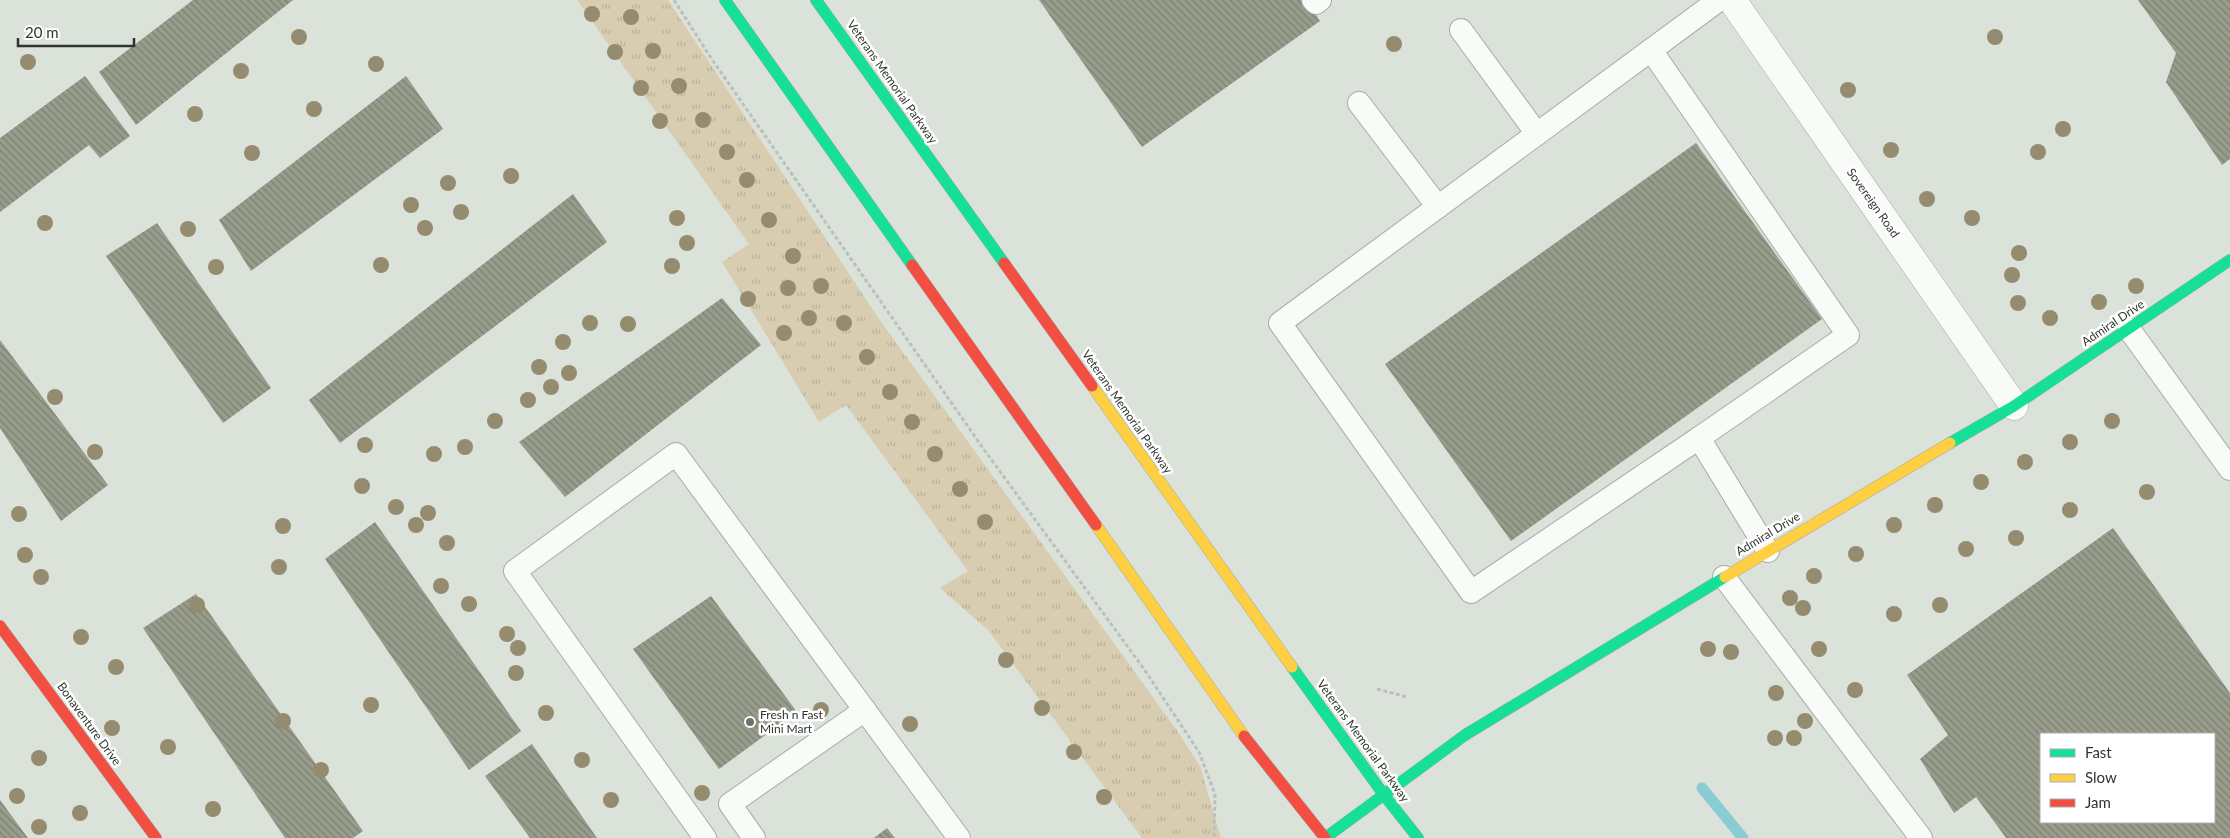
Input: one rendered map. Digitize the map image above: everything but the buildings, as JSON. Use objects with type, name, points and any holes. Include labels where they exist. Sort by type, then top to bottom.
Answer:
[{"type":"main road","points":[[724,0],[1254,750],[1325,838]]},
{"type":"main road","name":"Veterans Memorial Parkway","points":[[816,0],[1384,796],[1418,838]]},
{"type":"main road","name":"Admiral Drive","points":[[1325,838],[1466,735],[1768,550],[2014,406],[2230,260]]},
{"type":"main road","name":"Bonaventure Drive","points":[[0,626],[156,838]]},
{"type":"street","name":"Sovereign Road","points":[[1732,0],[2014,406]]},
{"type":"lane","points":[[1313,0],[1316,3],[1320,0]]},
{"type":"lane","points":[[1651,50],[1848,335],[1700,438],[1471,592],[1280,323],[1438,207],[1651,50],[1719,0]]},
{"type":"lane","points":[[1462,30],[1537,134]]},
{"type":"lane","points":[[1358,103],[1438,207]]},
{"type":"lane","points":[[2129,329],[2230,468]]},
{"type":"lane","points":[[1700,438],[1768,550]]},
{"type":"lane","points":[[705,838],[515,571],[676,454],[959,838]]},
{"type":"lane","points":[[1724,577],[1921,838]]},
{"type":"lane","points":[[754,838],[730,804],[865,710]]},
{"type":"path","points":[[674,0],[713,61],[968,426],[1144,670],[1200,752],[1215,794],[1214,838]]},
{"type":"path","points":[[1377,689],[1407,697]]},
{"type":"green space","points":[[577,0],[668,0],[879,319],[1176,729],[1200,766],[1221,838],[1142,838],[988,630],[940,588],[968,571],[846,405],[819,422],[722,262],[749,244]]},
{"type":"waterway","points":[[1702,788],[1743,838]]},
{"type":"traffic: fast","points":[[725,0],[912,265]]},
{"type":"traffic: fast","points":[[816,0],[1004,263]]},
{"type":"traffic: fast","points":[[1950,443],[2014,406],[2230,260]]},
{"type":"traffic: fast","points":[[1325,838],[1465,735],[1725,577]]},
{"type":"traffic: fast","points":[[1292,667],[1384,795],[1418,838]]},
{"type":"traffic: slow","points":[[1092,386],[1292,667]]},
{"type":"traffic: slow","points":[[1725,577],[1950,443]]},
{"type":"traffic: slow","points":[[1096,525],[1244,736]]},
{"type":"traffic: jam","points":[[1004,263],[1092,386]]},
{"type":"traffic: jam","points":[[912,265],[1096,525]]},
{"type":"traffic: jam","points":[[0,626],[156,838]]},
{"type":"traffic: jam","points":[[1244,736],[1325,838]]},
{"type":"place","name":"Fresh n Fast Mini Mart","points":[[750,722]]}]
